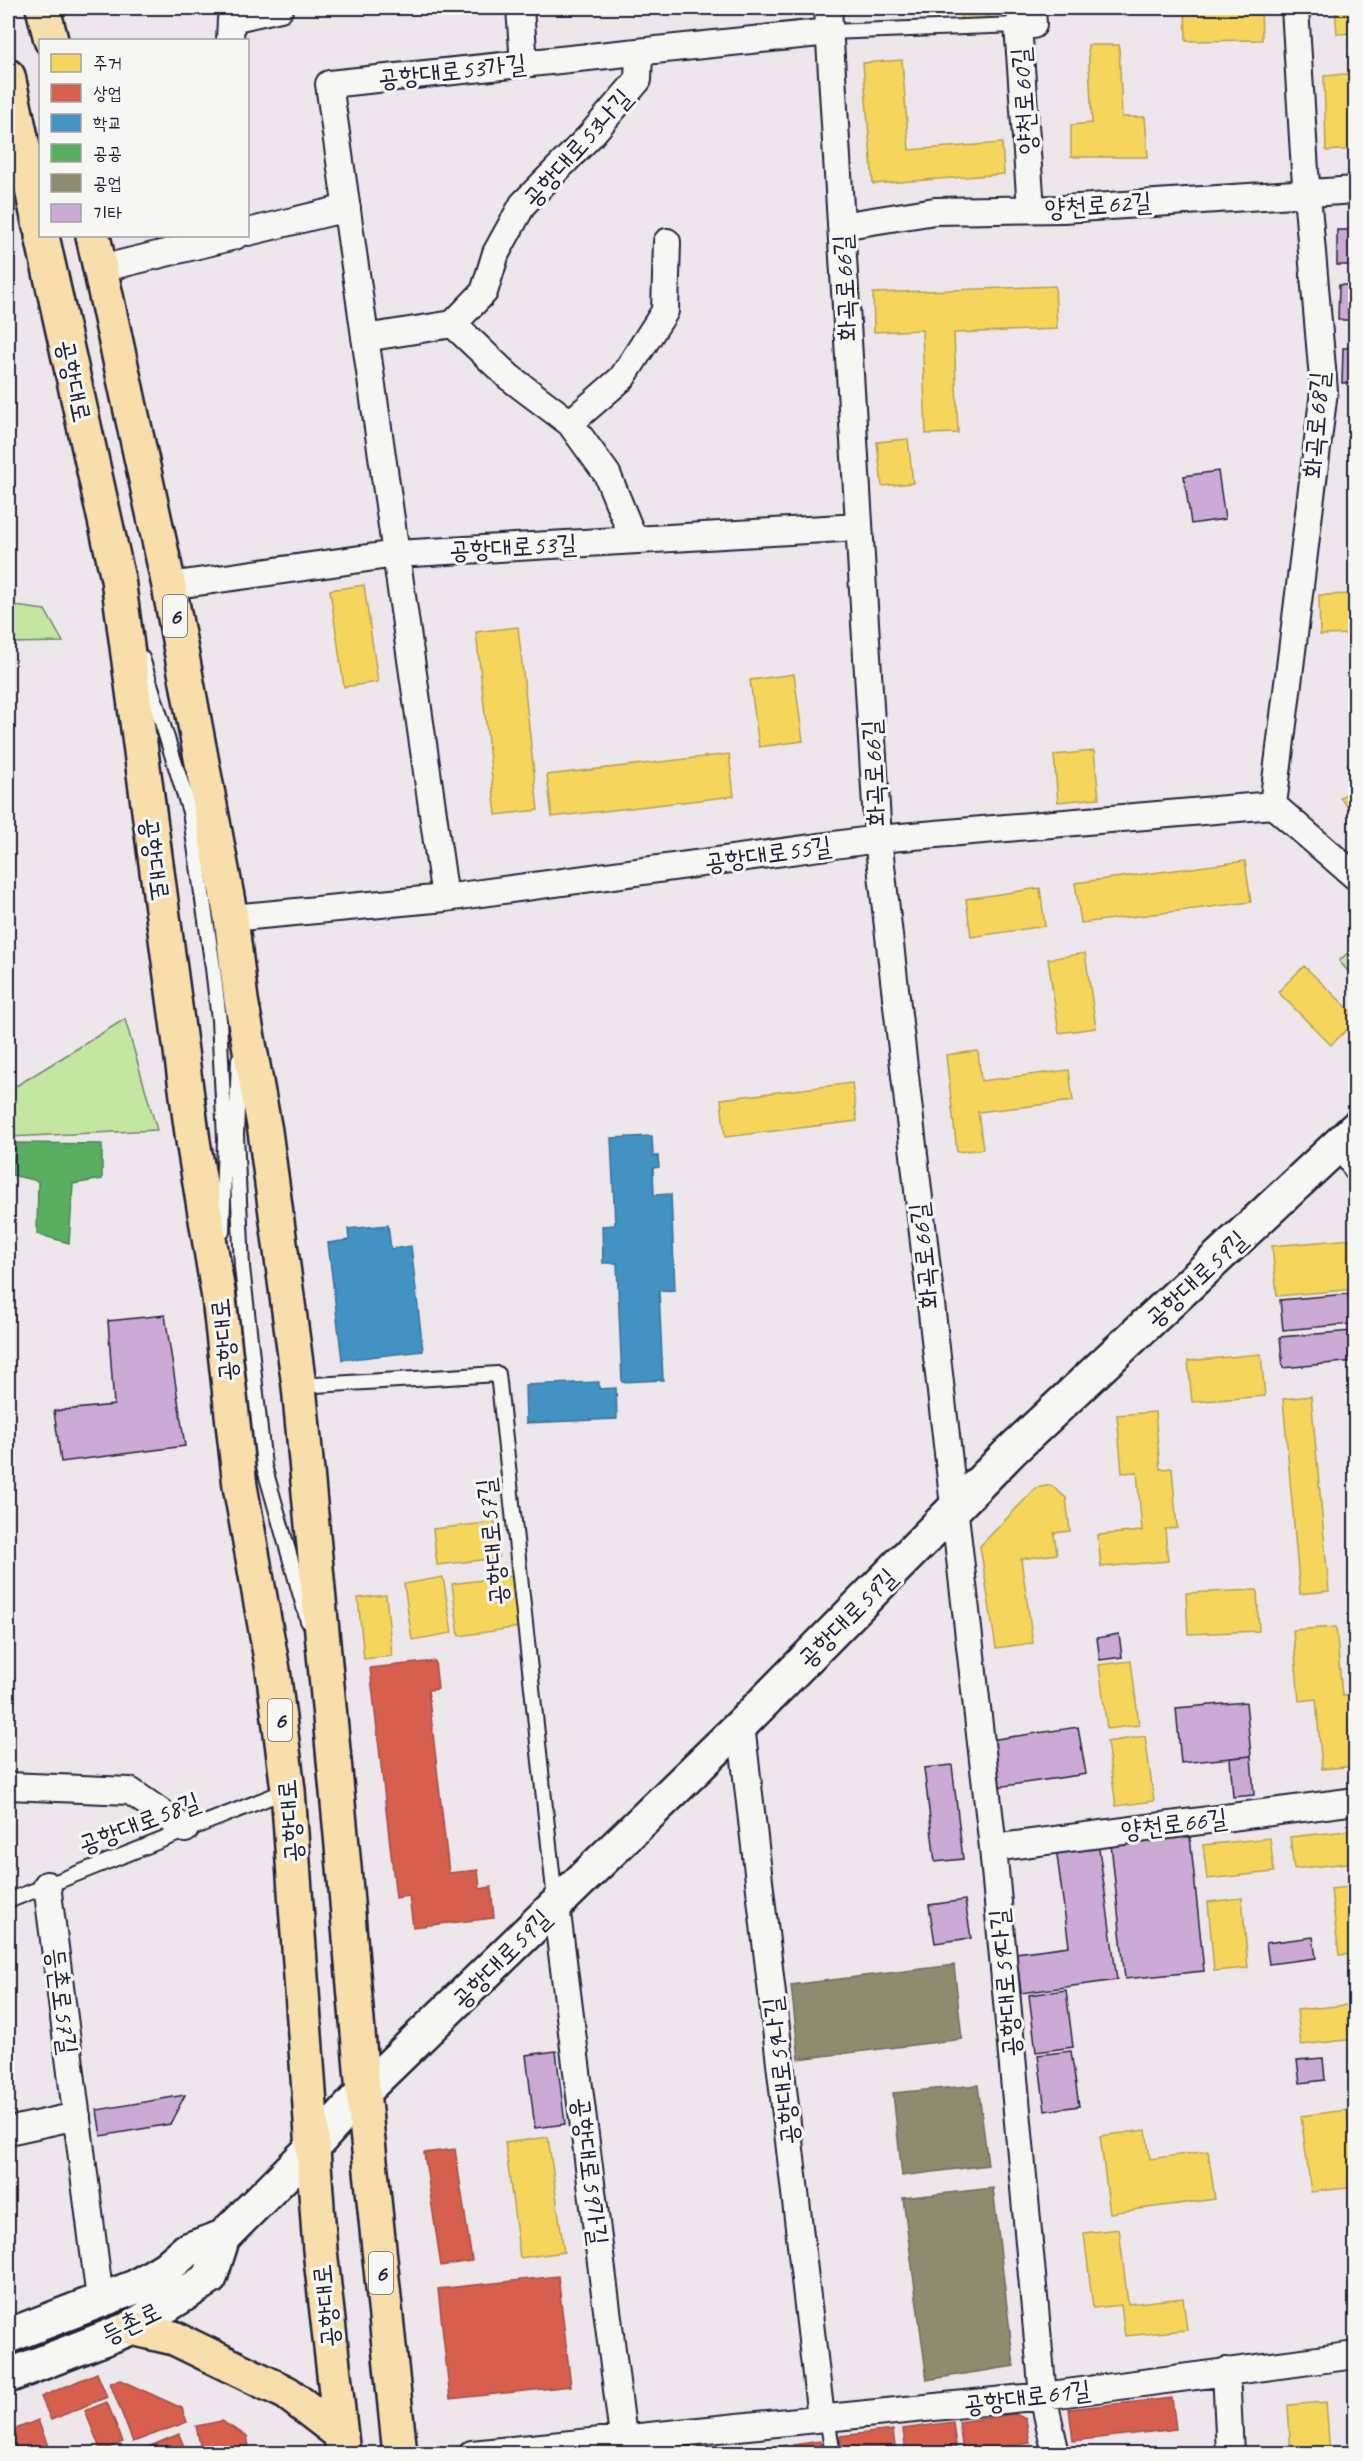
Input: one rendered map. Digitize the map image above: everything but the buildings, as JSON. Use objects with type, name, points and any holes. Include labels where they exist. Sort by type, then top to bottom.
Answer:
[{"type":"main road","points":[[43,8],[51,39]]},
{"type":"main road","points":[[8,76],[39,222]]},
{"type":"main road","name":"공항대로","points":[[42,237],[118,579],[193,1142],[219,1298],[240,1486],[273,1670],[288,1790],[315,2145],[320,2250],[341,2443]]},
{"type":"main road","name":"공항대로","points":[[93,237],[169,586],[231,918],[241,1000],[265,1131],[298,1386],[328,1692],[363,2092],[400,2454]]},
{"type":"main road","name":"공항대로59길","points":[[363,2092],[741,1725],[1012,1450],[1345,1138]]},
{"type":"main road","name":"등촌로","points":[[8,2336],[135,2287],[166,2268],[187,2250],[223,2237],[315,2145],[363,2092]]},
{"type":"main road","name":"등촌로","points":[[8,2376],[131,2328],[210,2278],[223,2237]]},
{"type":"main road","points":[[131,2328],[174,2338],[287,2393],[341,2443]]},
{"type":"street","points":[[231,39],[231,19],[280,8]]},
{"type":"street","points":[[520,8],[524,64]]},
{"type":"street","name":"화곡로68길","points":[[1273,805],[1324,391],[1307,192],[1295,8]]},
{"type":"street","name":"양천로60길","points":[[1025,16],[1031,209]]},
{"type":"street","name":"공항대로53가길","points":[[396,554],[329,84],[639,51],[828,20]]},
{"type":"street","name":"화곡로66길","points":[[828,20],[878,839],[952,1511]]},
{"type":"street","name":"공항대로53나길","points":[[453,324],[484,292],[496,253],[523,204],[590,136],[638,80],[639,51]]},
{"type":"street","name":"양천로62길","points":[[841,226],[935,211],[1031,209],[1356,190]]},
{"type":"street","points":[[249,232],[347,208]]},
{"type":"street","points":[[100,269],[231,237]]},
{"type":"street","points":[[570,423],[622,378],[666,311],[667,242]]},
{"type":"street","points":[[365,338],[453,324],[509,377],[570,423],[607,474],[634,540]]},
{"type":"street","name":"공항대로53길","points":[[169,586],[396,554],[859,527]]},
{"type":"street","points":[[396,554],[445,898]]},
{"type":"street","points":[[1273,805],[1356,877]]},
{"type":"street","name":"공항대로55길","points":[[231,918],[445,898],[878,839],[1273,805]]},
{"type":"street","name":"공항대로59다길","points":[[952,1511],[993,1848],[1043,2396],[1055,2453]]},
{"type":"street","name":"공항대로59나길","points":[[741,1725],[824,2418]]},
{"type":"street","points":[[8,1786],[130,1791],[185,1829]]},
{"type":"street","name":"양천로66길","points":[[993,1848],[1356,1801]]},
{"type":"street","name":"등촌로57길","points":[[47,1885],[100,2299]]},
{"type":"street","name":"공항대로59가길","points":[[556,1905],[624,2446]]},
{"type":"street","points":[[8,2131],[77,2116]]},
{"type":"street","name":"공항대로61길","points":[[472,2454],[624,2446],[824,2418],[1043,2396],[1356,2355]]},
{"type":"street","points":[[1226,2371],[1230,2454]]},
{"type":"lane","points":[[828,20],[1025,16]]},
{"type":"lane","points":[[241,1000],[236,1135],[242,1267],[264,1466],[328,1692]]},
{"type":"lane","name":"공항대로59길","points":[[1345,1138],[1356,1178]]},
{"type":"lane","name":"공항대로57길","points":[[298,1386],[498,1374],[556,1905]]},
{"type":"lane","name":"공항대로58길","points":[[8,1901],[288,1790]]},
{"type":"lane","points":[[824,2418],[833,2454]]},
{"type":"green space","points":[[8,605],[45,610],[63,642],[8,643]]},
{"type":"green space","points":[[1355,946],[1355,979],[1339,961]]},
{"type":"green space","points":[[125,1019],[157,1130],[8,1137],[8,1091]]}]
